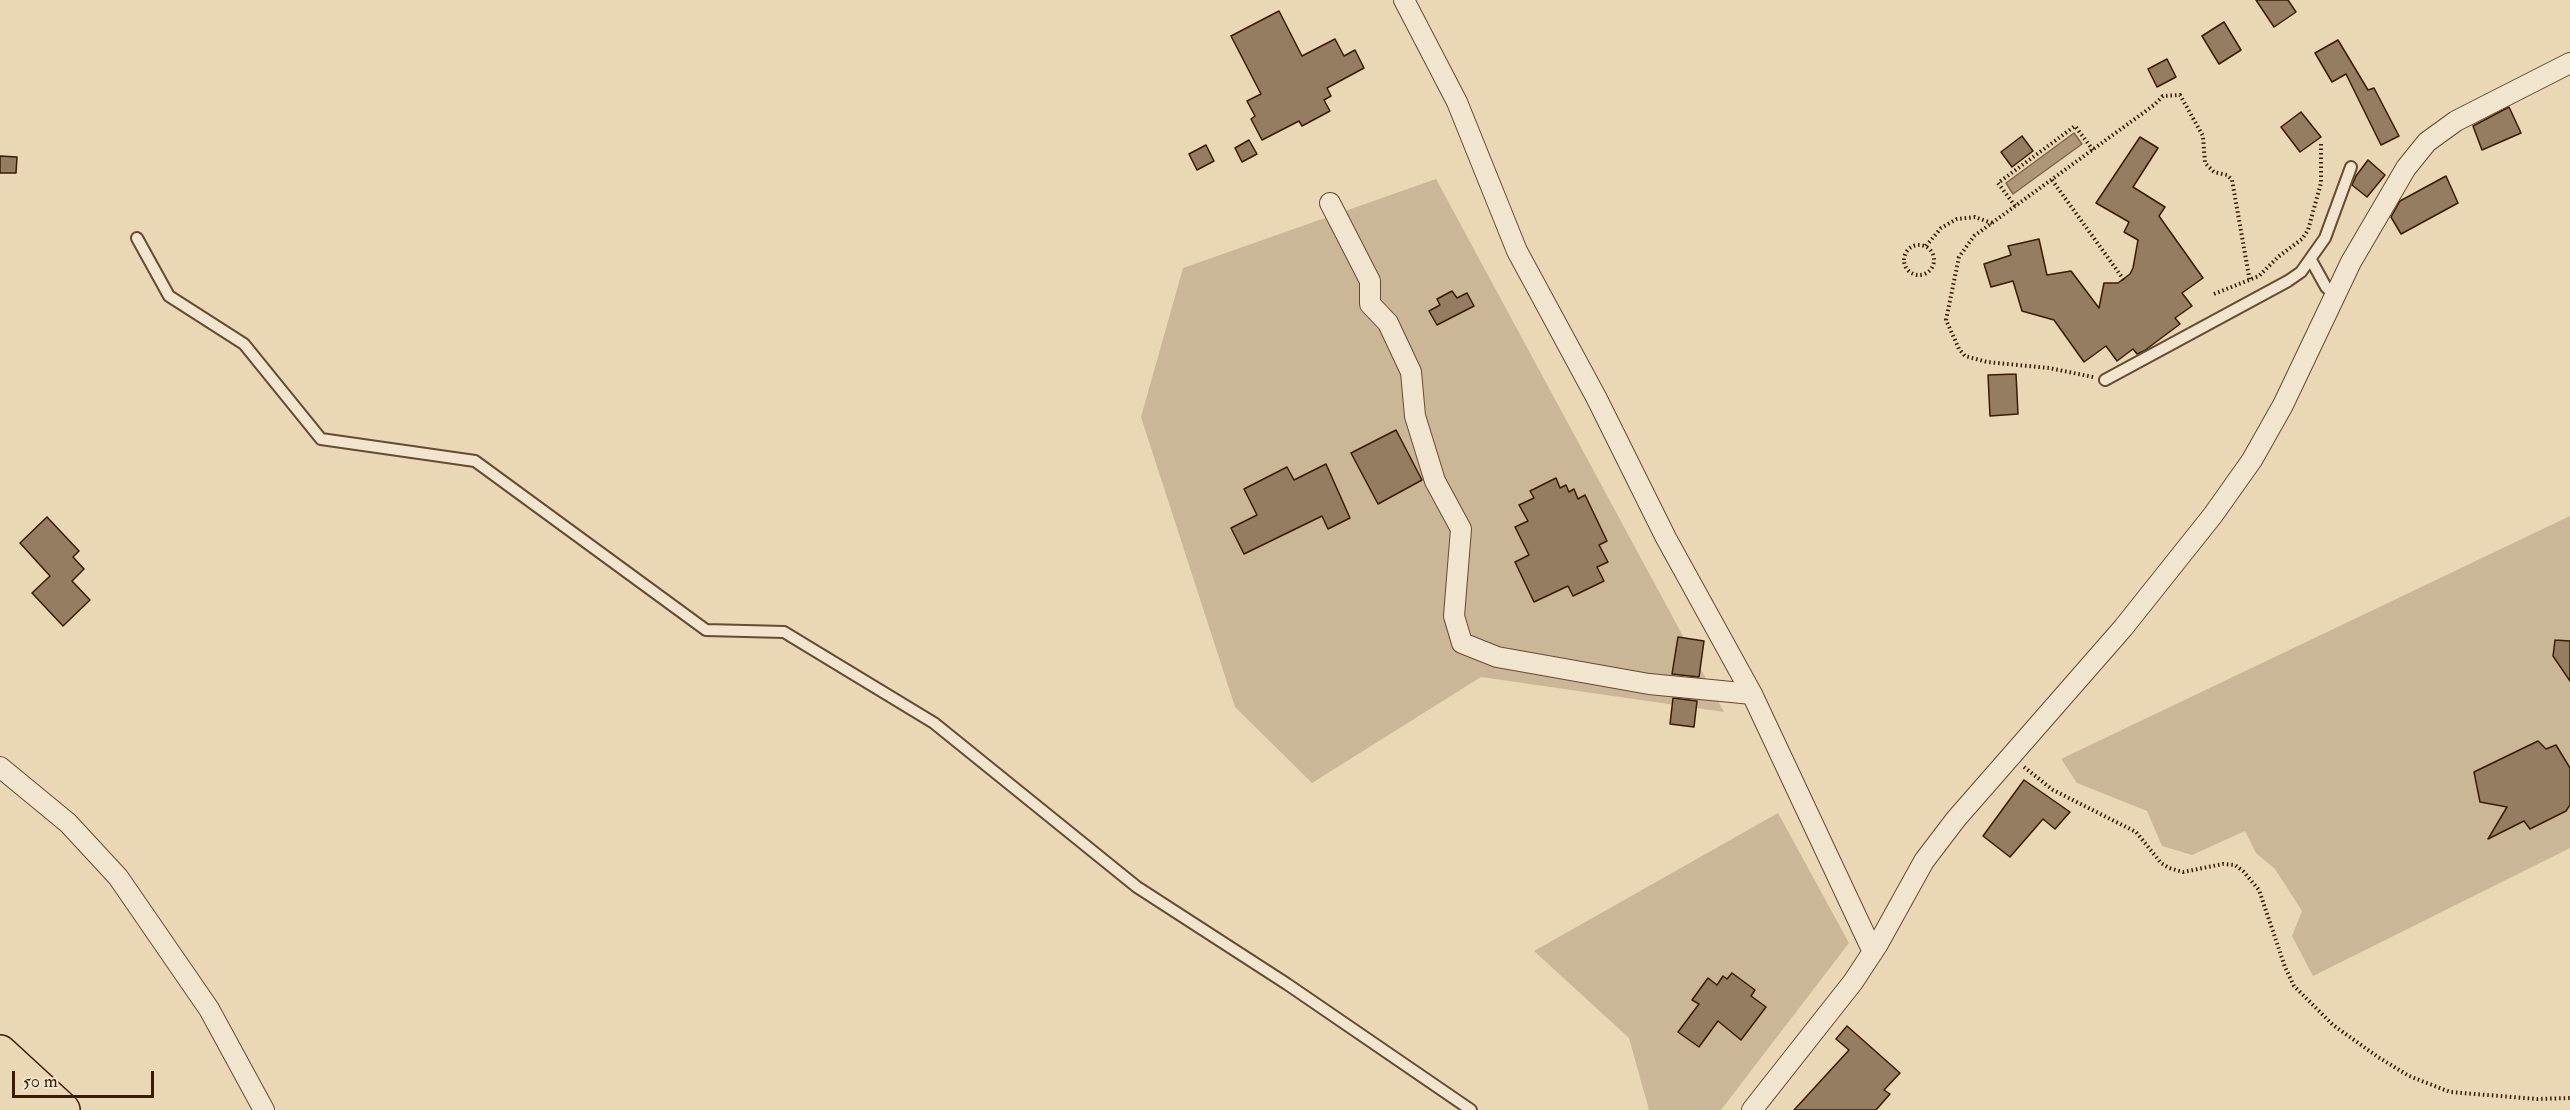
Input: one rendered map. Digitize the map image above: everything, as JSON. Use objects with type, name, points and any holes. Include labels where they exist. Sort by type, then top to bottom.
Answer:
[{"type":"highway","points":[[0,1052],[63,1110]]},
{"type":"highway","points":[[0,1089],[25,1110]]},
{"type":"street","points":[[1404,0],[1457,102],[1517,251],[1596,397],[1666,538],[1752,694],[1873,952]]},
{"type":"street","points":[[1752,1110],[1853,982],[1873,952],[1924,861],[1956,819],[2123,628],[2213,515],[2252,460],[2283,405],[2382,205],[2406,168],[2427,142],[2481,107],[2570,63]]},
{"type":"street","points":[[1330,203],[1370,281],[1370,304],[1388,323],[1411,372],[1415,416],[1435,481],[1461,529],[1454,616],[1462,643],[1497,657],[1649,684],[1752,694]]},
{"type":"street","points":[[0,767],[68,823],[92,846],[118,877],[209,1009],[264,1110]]},
{"type":"lane","points":[[2105,380],[2288,281],[2311,260],[2331,226],[2351,167]]},
{"type":"lane","points":[[137,238],[169,296],[244,344],[321,439],[475,461],[706,630],[784,632],[934,723],[1137,887],[1287,984],[1471,1110]]},
{"type":"lane","points":[[2311,260],[2328,291],[2335,296]]},
{"type":"path","points":[[2105,380],[2049,368],[1987,362],[1965,356],[1959,349],[1946,320],[1959,258],[1967,243],[2163,96],[2180,95],[2204,136],[2205,163],[2214,172],[2227,175],[2232,180],[2250,282]]},
{"type":"path","points":[[2015,206],[1998,183],[2075,126],[2093,150]]},
{"type":"path","points":[[2214,294],[2250,282],[2259,276],[2278,257],[2295,246],[2308,230],[2321,183],[2321,141]]},
{"type":"path","points":[[2052,180],[2124,280]]},
{"type":"path","points":[[1926,246],[1941,228],[1957,219],[1975,218],[1992,223]]},
{"type":"path","points":[[1915,245],[1926,246],[1933,254],[1931,268],[1923,274],[1912,274],[1905,265],[1907,252],[1915,245]]},
{"type":"path","points":[[2011,757],[2053,790],[2136,832],[2161,863],[2169,868],[2183,872],[2223,864],[2235,865],[2259,890],[2285,967],[2294,986],[2333,1025],[2378,1058],[2409,1076],[2450,1092],[2536,1099],[2570,1098]]},
{"type":"shaded area","points":[[2074,133],[2082,144],[2013,194],[2006,183]]},
{"type":"shaded area","points":[[1436,179],[1724,712],[1481,677],[1312,783],[1235,707],[1141,417],[1183,268]]},
{"type":"shaded area","points":[[2570,516],[2570,848],[2313,976],[2292,936],[2302,911],[2275,869],[2256,853],[2245,831],[2192,855],[2162,846],[2147,811],[2077,783],[2061,759]]},
{"type":"shaded area","points":[[1778,813],[1849,943],[1721,1110],[1649,1110],[1629,1038],[1534,951]]},
{"type":"building","points":[[2256,0],[2288,0],[2296,12],[2274,27]]},
{"type":"building","points":[[1279,11],[1302,56],[1335,39],[1344,56],[1355,50],[1364,68],[1327,88],[1331,96],[1324,100],[1330,111],[1302,126],[1299,121],[1262,140],[1251,119],[1255,116],[1247,101],[1261,94],[1231,36]]},
{"type":"building","points":[[2224,22],[2241,50],[2219,64],[2202,36]]},
{"type":"building","points":[[2338,40],[2368,90],[2374,88],[2399,136],[2381,145],[2346,74],[2332,82],[2315,53]]},
{"type":"building","points":[[2167,59],[2176,77],[2157,87],[2148,69]]},
{"type":"building","points":[[2509,107],[2521,133],[2482,150],[2473,126]]},
{"type":"building","points":[[2301,112],[2321,137],[2300,152],[2281,127]]},
{"type":"building","points":[[2022,136],[2033,151],[2012,167],[2001,152]]},
{"type":"building","points":[[2140,137],[2158,148],[2133,187],[2165,207],[2159,216],[2203,278],[2182,293],[2192,306],[2175,318],[2180,324],[2144,351],[2137,354],[2133,349],[2117,361],[2106,346],[2084,362],[2054,320],[2022,311],[2013,281],[1991,287],[1984,264],[2011,255],[2008,246],[2039,239],[2047,275],[2071,271],[2099,308],[2104,283],[2118,283],[2130,274],[2138,240],[2124,232],[2129,222],[2096,203]]},
{"type":"building","points":[[1249,140],[1257,154],[1242,162],[1235,148]]},
{"type":"building","points":[[1206,145],[1214,161],[1197,170],[1189,154]]},
{"type":"building","points":[[0,156],[17,157],[16,173],[0,173]]},
{"type":"building","points":[[2368,160],[2385,175],[2367,197],[2352,185]]},
{"type":"building","points":[[2446,176],[2458,203],[2401,234],[2391,217],[2400,201]]},
{"type":"building","points":[[1452,291],[1457,298],[1467,293],[1474,306],[1437,325],[1429,311],[1440,305],[1437,299]]},
{"type":"building","points":[[2016,374],[2018,414],[1990,416],[1988,375]]},
{"type":"building","points":[[1396,430],[1422,480],[1378,504],[1351,453]]},
{"type":"building","points":[[1326,464],[1350,518],[1328,529],[1322,516],[1244,554],[1231,528],[1257,515],[1244,489],[1287,467],[1294,480]]},
{"type":"building","points":[[1556,478],[1560,488],[1566,485],[1569,492],[1574,489],[1578,499],[1585,495],[1607,541],[1599,545],[1608,562],[1597,567],[1604,581],[1573,596],[1568,586],[1534,602],[1515,562],[1529,555],[1515,527],[1528,521],[1519,505],[1534,498],[1530,491]]},
{"type":"building","points":[[47,517],[79,551],[73,557],[84,569],[72,581],[90,600],[63,626],[32,593],[50,576],[20,543]]},
{"type":"building","points":[[1678,637],[1704,641],[1699,677],[1672,674]]},
{"type":"building","points":[[2555,640],[2570,641],[2570,681],[2553,656]]},
{"type":"building","points":[[1673,698],[1697,701],[1694,727],[1670,724]]},
{"type":"building","points":[[2538,741],[2546,749],[2556,745],[2570,768],[2570,805],[2566,811],[2530,829],[2524,821],[2488,839],[2507,807],[2480,802],[2474,772]]},
{"type":"building","points":[[2024,780],[2070,812],[2055,829],[2043,819],[2010,857],[1983,836]]},
{"type":"building","points":[[1732,973],[1755,990],[1751,996],[1766,1007],[1741,1040],[1718,1021],[1699,1047],[1678,1032],[1699,1004],[1692,1000],[1708,978],[1717,985],[1723,976],[1727,979]]},
{"type":"building","points":[[1847,1026],[1900,1073],[1884,1090],[1890,1094],[1876,1110],[1794,1110],[1849,1050],[1836,1039]]}]
